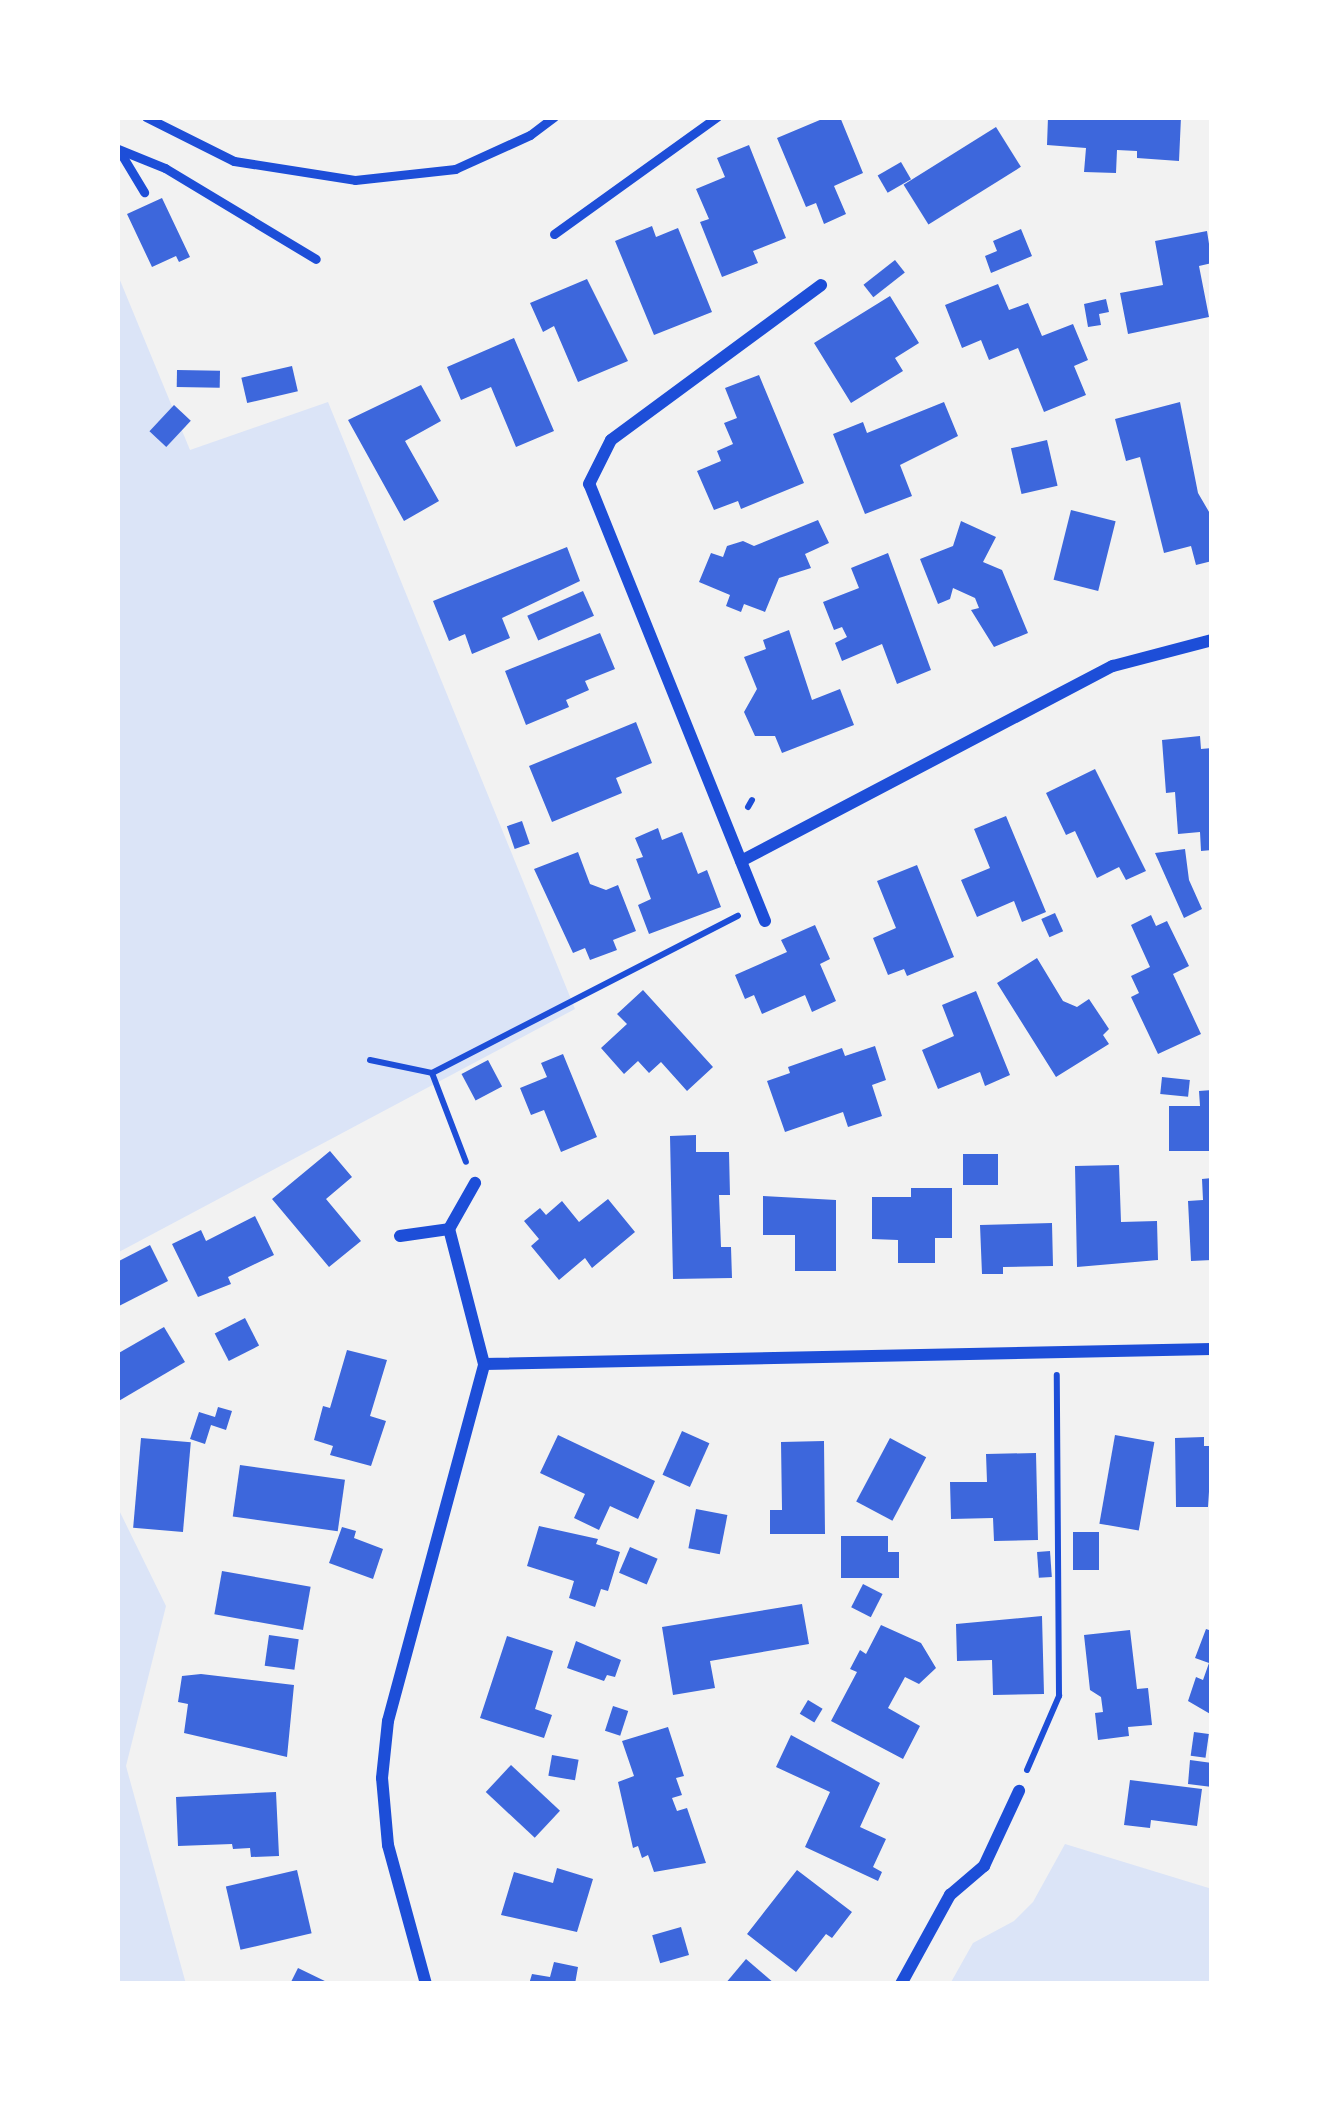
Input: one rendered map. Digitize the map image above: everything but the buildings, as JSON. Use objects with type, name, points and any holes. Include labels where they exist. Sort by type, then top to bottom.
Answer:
[{"type":"street","points":[[765,921],[589,484],[611,440],[821,285]]},
{"type":"street","points":[[741,861],[1113,666],[1212,640]]},
{"type":"street","points":[[427,1984],[388,1845],[382,1778],[388,1721],[484,1364],[449,1229],[472,1177]]},
{"type":"street","points":[[400,1236],[449,1229]]},
{"type":"street","points":[[484,1364],[1212,1349]]},
{"type":"street","points":[[901,1984],[950,1894],[984,1866],[1019,1791]]},
{"type":"lane","points":[[146,117],[234,161],[356,180],[455,169],[530,135],[554,117]]},
{"type":"lane","points":[[554,234],[716,117]]},
{"type":"lane","points":[[117,148],[143,192]]},
{"type":"lane","points":[[117,148],[166,168],[316,260]]},
{"type":"path","points":[[370,1060],[432,1073],[747,911]]},
{"type":"path","points":[[432,1073],[472,1177]]},
{"type":"path","points":[[1019,1791],[1059,1696],[1057,1354]]},
{"type":"shaded area","points":[[117,273],[190,450],[328,402],[575,1009],[117,1253]]},
{"type":"shaded area","points":[[117,1506],[166,1606],[126,1766],[186,1984],[117,1984]]},
{"type":"shaded area","points":[[1065,1844],[1212,1889],[1212,1984],[950,1984],[973,1943],[1014,1921],[1033,1902]]}]
